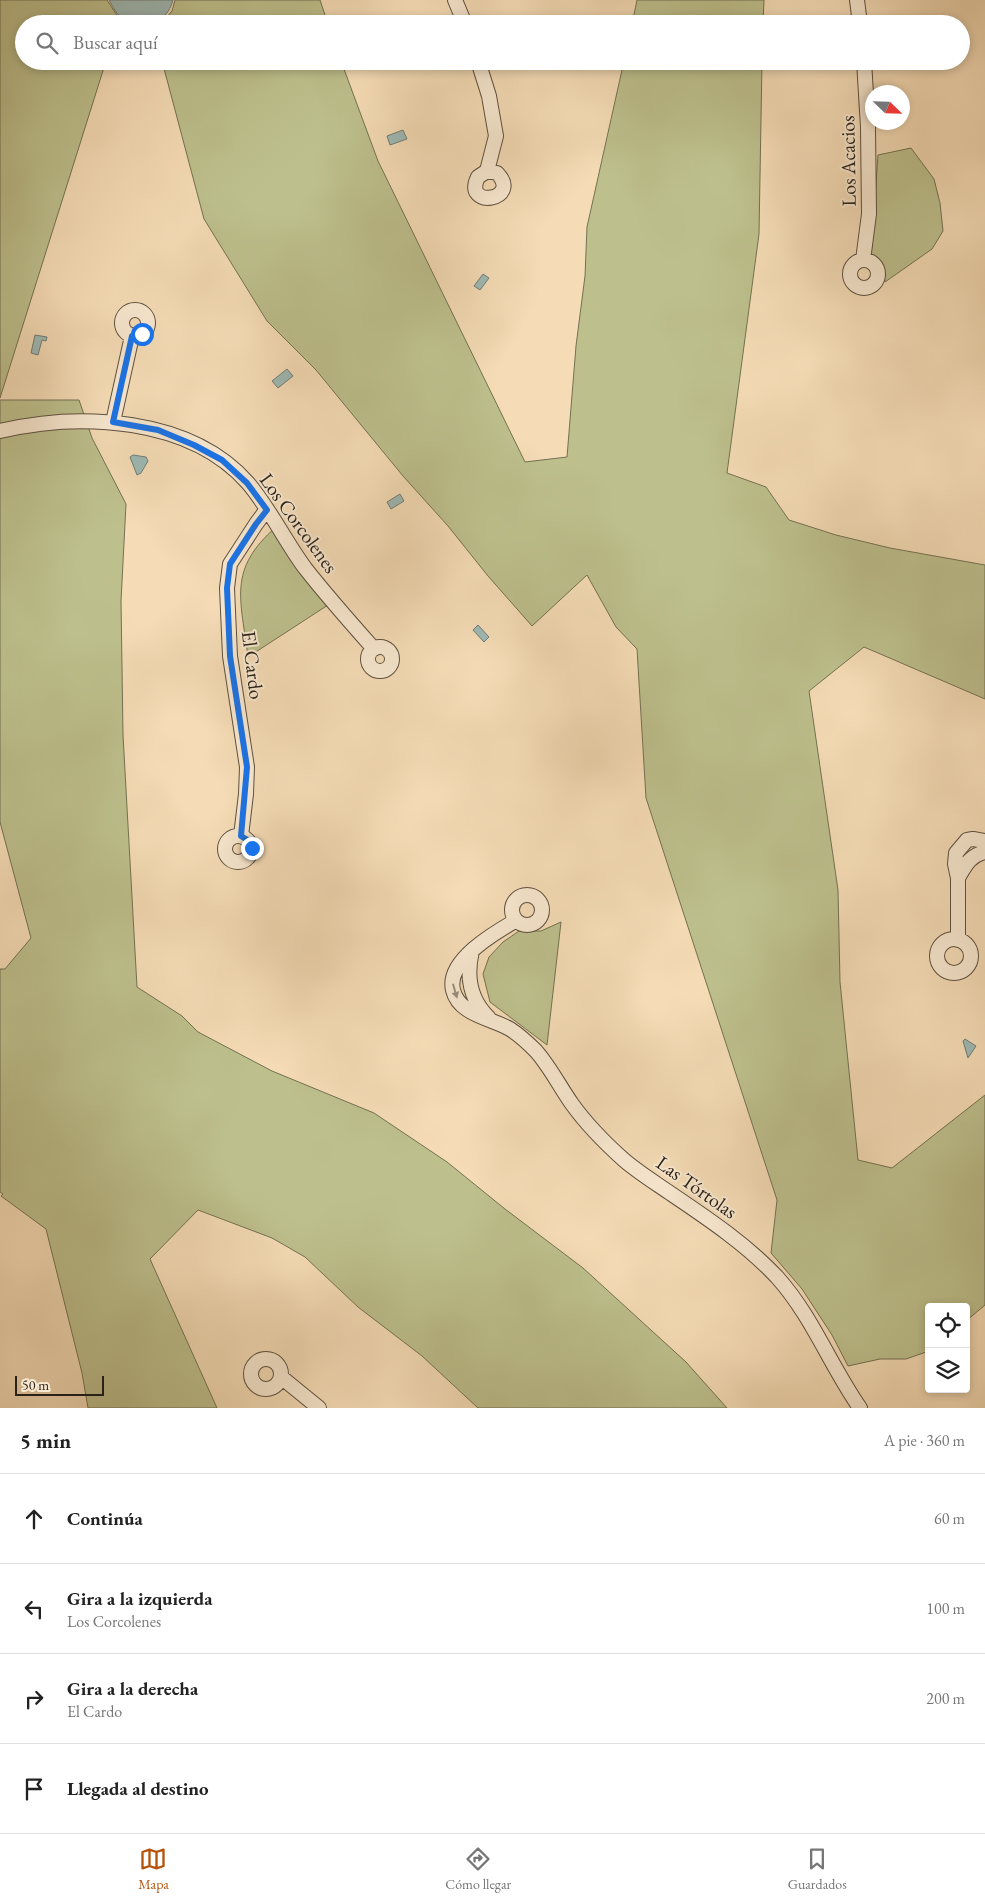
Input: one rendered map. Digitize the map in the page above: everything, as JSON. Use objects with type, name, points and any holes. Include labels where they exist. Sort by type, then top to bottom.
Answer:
[{"type":"street","points":[[455,0],[461,15]]},
{"type":"street","points":[[857,0],[859,15]]},
{"type":"street","points":[[481,70],[489,96],[496,136],[487,171]]},
{"type":"street","name":"Los Acacios","points":[[863,260],[869,214],[868,127],[865,70]]},
{"type":"street","points":[[113,422],[132,336]]},
{"type":"street","name":"Los Corcolenes","points":[[0,431],[58,423],[113,422],[158,430],[194,445],[222,460],[247,483],[304,566],[340,612],[374,649]]},
{"type":"street","name":"El Cardo","points":[[241,836],[247,767],[230,656],[227,588],[230,564],[267,510]]},
{"type":"street","points":[[958,940],[956,852],[967,840],[973,839],[985,842]]},
{"type":"street","points":[[958,878],[965,865],[973,857],[985,852]]},
{"type":"street","name":"Las Tórtolas","points":[[515,921],[472,951],[469,972],[472,991],[480,1008],[490,1019],[510,1029],[534,1049],[584,1119],[616,1152],[730,1235],[777,1277],[804,1312],[837,1372],[860,1408]]},
{"type":"street","points":[[281,1377],[319,1408]]},
{"type":"green space","points":[[0,0],[107,0],[117,15],[15,15],[15,70],[103,70],[0,398]]},
{"type":"green space","points":[[175,0],[320,0],[325,15],[169,15],[172,11]]},
{"type":"green space","points":[[637,0],[764,0],[763,15],[634,15]]},
{"type":"green space","points":[[164,70],[344,70],[378,161],[525,462],[567,457],[576,346],[585,276],[587,227],[622,70],[762,70],[759,234],[727,473],[766,487],[789,520],[836,535],[890,548],[985,565],[985,699],[864,647],[809,691],[838,890],[840,982],[858,1160],[892,1168],[985,1095],[985,1305],[970,1318],[970,1303],[925,1303],[925,1352],[906,1359],[880,1359],[848,1366],[832,1335],[802,1289],[771,1253],[777,1200],[646,798],[637,649],[616,627],[587,575],[532,626],[488,576],[448,526],[403,476],[316,370],[267,321],[204,219]]},
{"type":"green space","points":[[911,148],[934,179],[940,203],[943,231],[932,249],[885,282],[883,264],[871,257],[878,155]]},
{"type":"green space","points":[[0,400],[79,400],[92,438],[126,504],[121,601],[123,735],[137,987],[182,1016],[198,1032],[272,1071],[374,1113],[447,1162],[583,1268],[686,1362],[727,1408],[478,1408],[422,1356],[358,1307],[305,1257],[272,1238],[198,1210],[150,1259],[217,1408],[88,1408],[82,1373],[46,1229],[1,1196],[3,1194],[0,1192],[0,969],[5,969],[31,938],[0,822]]},
{"type":"green space","points":[[276,527],[328,605],[248,657],[241,602],[241,586],[244,572],[250,557],[260,543]]},
{"type":"green space","points":[[561,922],[547,1045],[490,1002],[483,974],[489,957],[503,942],[519,931],[541,931]]},
{"type":"water","points":[[109,0],[173,0],[165,15],[119,15]]},
{"type":"water","points":[[403,130],[407,139],[390,145],[387,136]]},
{"type":"water","points":[[483,274],[489,278],[480,290],[474,286]]},
{"type":"water","points":[[35,335],[47,337],[46,341],[42,340],[38,355],[31,353]]},
{"type":"water","points":[[287,369],[293,376],[278,388],[272,381]]},
{"type":"water","points":[[133,455],[146,457],[148,461],[141,473],[137,475],[130,457]]},
{"type":"water","points":[[400,494],[404,501],[391,509],[387,502]]},
{"type":"water","points":[[478,625],[489,637],[484,642],[473,630]]},
{"type":"water","points":[[965,1039],[976,1046],[968,1058],[963,1041]]},
{"type":"route","points":[[142,334],[132,336],[113,422],[158,430],[194,445],[222,460],[247,483],[267,510],[230,564],[227,588],[230,656],[247,767],[241,836],[249,841],[252,848]]}]
